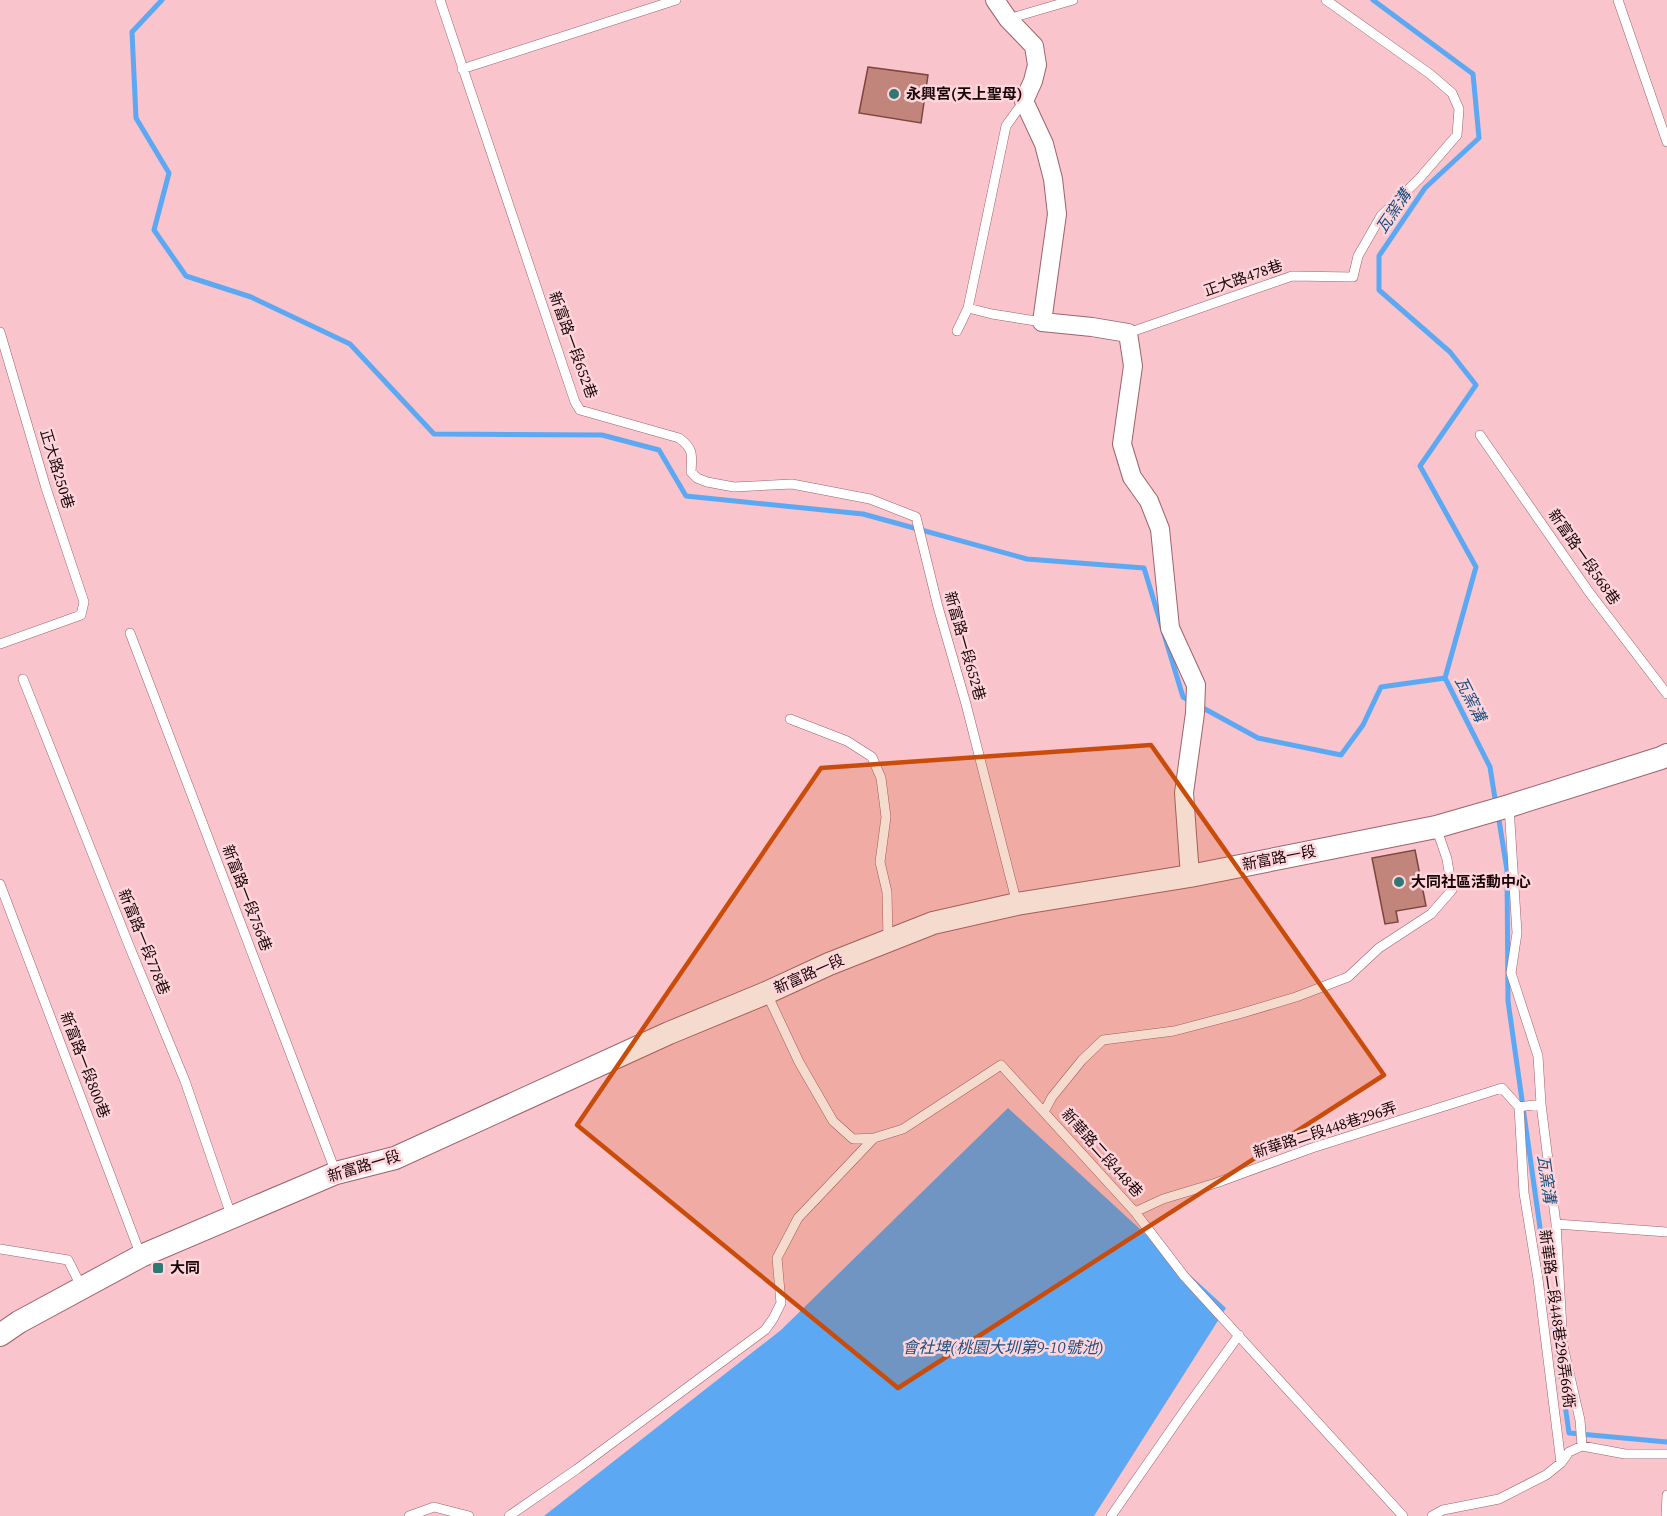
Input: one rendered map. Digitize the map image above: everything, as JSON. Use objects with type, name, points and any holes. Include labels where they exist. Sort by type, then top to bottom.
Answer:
[{"type":"street","points":[[995,0],[1008,19],[1034,46],[1037,65],[1034,81],[1024,101],[1044,144],[1053,179],[1058,214],[1042,322],[1128,333],[1133,366],[1122,444],[1132,477],[1149,501],[1160,529],[1170,628],[1196,685],[1195,713],[1184,793],[1190,876]]},
{"type":"street","name":"新富路一段","points":[[0,1335],[19,1322],[141,1256],[336,1173],[395,1158],[669,1033],[933,923],[1017,904],[1190,876],[1436,827],[1667,755]]},
{"type":"lane","name":"新富路一段652巷","points":[[440,0],[575,402],[580,410],[679,438],[688,445],[692,453],[691,472],[697,478],[707,482],[734,487],[792,484],[870,499],[916,517],[1017,904]]},
{"type":"lane","points":[[462,69],[676,0]]},
{"type":"lane","points":[[1008,19],[1073,0]]},
{"type":"lane","name":"正大路478巷","points":[[1128,333],[1292,276],[1353,277],[1359,256],[1381,216],[1419,179],[1456,135],[1459,109],[1452,93],[1430,74],[1326,0]]},
{"type":"lane","points":[[1618,0],[1667,142]]},
{"type":"lane","points":[[957,331],[968,308],[1005,126],[1024,101]]},
{"type":"lane","points":[[968,308],[1042,322]]},
{"type":"lane","name":"正大路250巷","points":[[0,332],[46,488],[84,602],[81,615],[0,644]]},
{"type":"lane","points":[[0,373],[11,369]]},
{"type":"lane","name":"新富路一段568巷","points":[[1480,435],[1589,592],[1667,694]]},
{"type":"lane","name":"新富路一段756巷","points":[[130,633],[336,1173]]},
{"type":"lane","name":"新富路一段778巷","points":[[23,679],[185,1081],[232,1218]]},
{"type":"lane","points":[[790,719],[847,741],[872,757],[881,778],[886,817],[880,862],[887,892],[888,941]]},
{"type":"lane","points":[[1509,806],[1517,933],[1511,973],[1538,1056],[1541,1104],[1556,1224],[1563,1346],[1580,1420],[1582,1446]]},
{"type":"lane","points":[[1044,1112],[1052,1097],[1082,1060],[1103,1040],[1174,1031],[1239,1014],[1348,977],[1379,948],[1431,914],[1452,890],[1447,859],[1436,827]]},
{"type":"lane","name":"新富路一段800巷","points":[[0,884],[141,1256]]},
{"type":"lane","name":"新華路二段448巷","points":[[766,993],[799,1062],[833,1121],[853,1139],[874,1138],[903,1129],[1001,1065],[1135,1212],[1184,1276],[1403,1516]]},
{"type":"lane","name":"新華路二段448巷296弄","points":[[1135,1212],[1163,1199],[1216,1183],[1312,1148],[1502,1088],[1519,1107]]},
{"type":"lane","points":[[1519,1107],[1541,1104]]},
{"type":"lane","name":"新華路二段448巷296弄66衖","points":[[1519,1107],[1524,1192],[1538,1279],[1561,1463]]},
{"type":"lane","points":[[508,1516],[577,1469],[765,1330],[781,1303],[777,1258],[798,1218],[874,1138]]},
{"type":"lane","points":[[1556,1224],[1667,1232]]},
{"type":"lane","points":[[0,1249],[68,1260],[82,1288]]},
{"type":"lane","points":[[1111,1516],[1239,1335]]},
{"type":"lane","points":[[1432,1516],[1443,1510],[1499,1499],[1546,1475],[1561,1463],[1569,1452],[1582,1446],[1624,1454],[1667,1454]]},
{"type":"lane","points":[[1666,1516],[1667,1495]]},
{"type":"lane","points":[[409,1516],[434,1507],[469,1516]]},
{"type":"highlighted area","points":[[1151,745],[1384,1075],[898,1388],[577,1125],[821,768]]},
{"type":"water","name":"會社埤(桃園大圳第9-10號池)","points":[[1008,1108],[1226,1308],[1094,1516],[544,1516],[781,1330]]},
{"type":"building","name":"永興宮(天上聖母)","points":[[868,67],[928,75],[921,123],[859,113]]},
{"type":"building","name":"大同社區活動中心","points":[[1415,850],[1426,906],[1396,911],[1398,922],[1385,924],[1372,858]]},
{"type":"waterway","points":[[162,0],[132,32],[136,118],[169,173],[154,230],[186,276],[251,297],[350,344],[434,434],[602,435],[659,450],[686,496],[863,514],[1027,559],[1144,568],[1183,697],[1258,738],[1341,755],[1363,725],[1381,687],[1445,678]]},
{"type":"waterway","name":"瓦窯溝","points":[[1373,0],[1473,74],[1479,138],[1425,188],[1379,256],[1379,290],[1450,352],[1476,385],[1420,466],[1476,567],[1445,678],[1490,767],[1496,805]]},
{"type":"waterway","name":"瓦窯溝","points":[[1498,814],[1507,870],[1508,1001],[1569,1433],[1667,1442]]},
{"type":"place","name":"永興宮(天上聖母)","points":[[894,94]]},
{"type":"place","name":"大同社區活動中心","points":[[1399,882]]},
{"type":"place","name":"大同","points":[[158,1268]]}]
